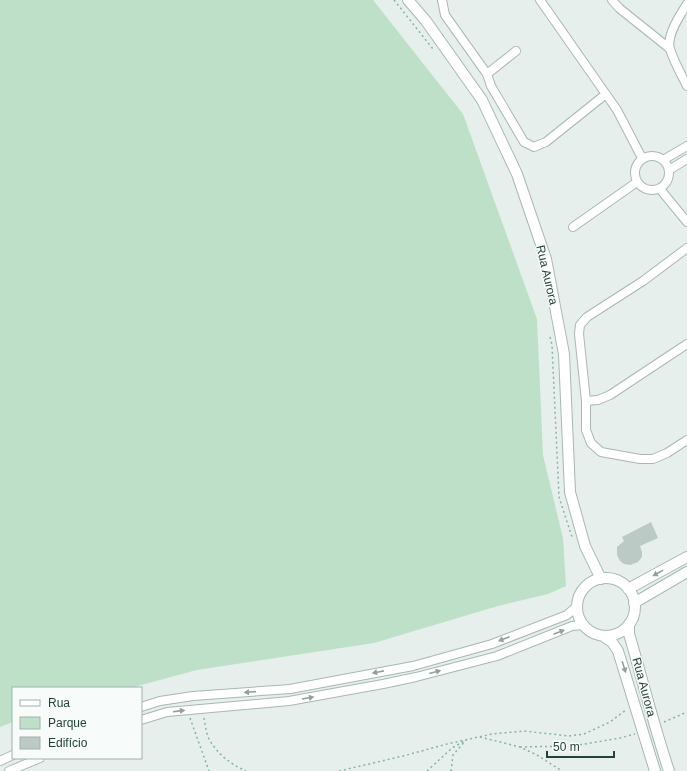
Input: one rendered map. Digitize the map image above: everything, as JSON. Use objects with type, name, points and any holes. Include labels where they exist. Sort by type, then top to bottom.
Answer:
[{"type":"street","name":"Rua Aurora","points":[[408,0],[426,21],[482,100],[517,174],[546,259],[564,354],[570,492],[585,546],[601,579]]},
{"type":"street","points":[[442,0],[444,15],[487,74],[491,86],[524,142],[534,147],[546,142],[606,94]]},
{"type":"street","points":[[540,0],[617,110],[642,158]]},
{"type":"street","points":[[612,0],[619,8],[669,48],[687,86]]},
{"type":"street","points":[[669,48],[671,31],[687,4]]},
{"type":"street","points":[[487,74],[516,50]]},
{"type":"street","points":[[664,160],[687,146]]},
{"type":"street","points":[[653,156],[664,160],[669,170],[668,181],[660,189],[650,190],[640,186],[637,182],[635,172],[636,167],[642,158],[653,156]]},
{"type":"street","points":[[669,170],[687,159]]},
{"type":"street","points":[[573,227],[637,182]]},
{"type":"street","points":[[660,189],[687,222]]},
{"type":"street","points":[[687,248],[643,281],[587,317],[580,325],[579,334],[586,401],[586,430],[591,443],[601,452],[640,459],[652,459],[667,453],[687,440]]},
{"type":"street","points":[[586,401],[598,400],[610,395],[687,344]]},
{"type":"street","points":[[628,589],[687,557]]},
{"type":"street","points":[[634,603],[687,572]]},
{"type":"street","points":[[609,578],[616,580],[628,589],[634,603],[634,610],[629,624],[624,630],[617,634],[603,636],[589,631],[583,625],[579,619],[577,606],[582,590],[594,581],[609,578]]},
{"type":"street","points":[[142,707],[160,701],[193,696],[290,689],[413,666],[492,644],[567,615],[577,606]]},
{"type":"street","name":"Rua Aurora","points":[[629,624],[629,634],[650,707],[654,727],[669,771]]},
{"type":"street","points":[[142,720],[166,712],[289,701],[390,683],[497,656],[572,626],[583,625]]},
{"type":"street","name":"Rua Aurora","points":[[603,636],[612,642],[617,649],[644,731],[655,771]]},
{"type":"street","points":[[0,761],[12,755]]},
{"type":"street","points":[[9,771],[38,759]]},
{"type":"path","points":[[394,0],[434,50]]},
{"type":"path","points":[[549,330],[552,345],[559,497],[572,537]]},
{"type":"path","points":[[339,771],[403,756],[468,738],[524,731],[563,735],[584,734],[610,722],[635,703]]},
{"type":"path","points":[[201,708],[208,737],[220,755],[235,766],[246,771]]},
{"type":"path","points":[[187,710],[191,725],[209,771]]},
{"type":"path","points":[[654,727],[687,712]]},
{"type":"path","points":[[520,748],[573,746],[620,738],[644,731]]},
{"type":"path","points":[[478,737],[520,748],[537,755],[562,771]]},
{"type":"path","points":[[427,771],[452,748],[468,738]]},
{"type":"path","points":[[451,771],[453,755],[468,738]]},
{"type":"green space","points":[[0,0],[373,0],[463,114],[537,319],[543,455],[563,538],[566,586],[548,594],[498,606],[374,643],[197,670],[134,687],[12,687],[12,722],[0,727]]},
{"type":"building","points":[[651,522],[658,538],[640,546],[642,557],[638,562],[630,565],[624,564],[620,561],[617,555],[617,547],[624,541],[622,537]]}]
